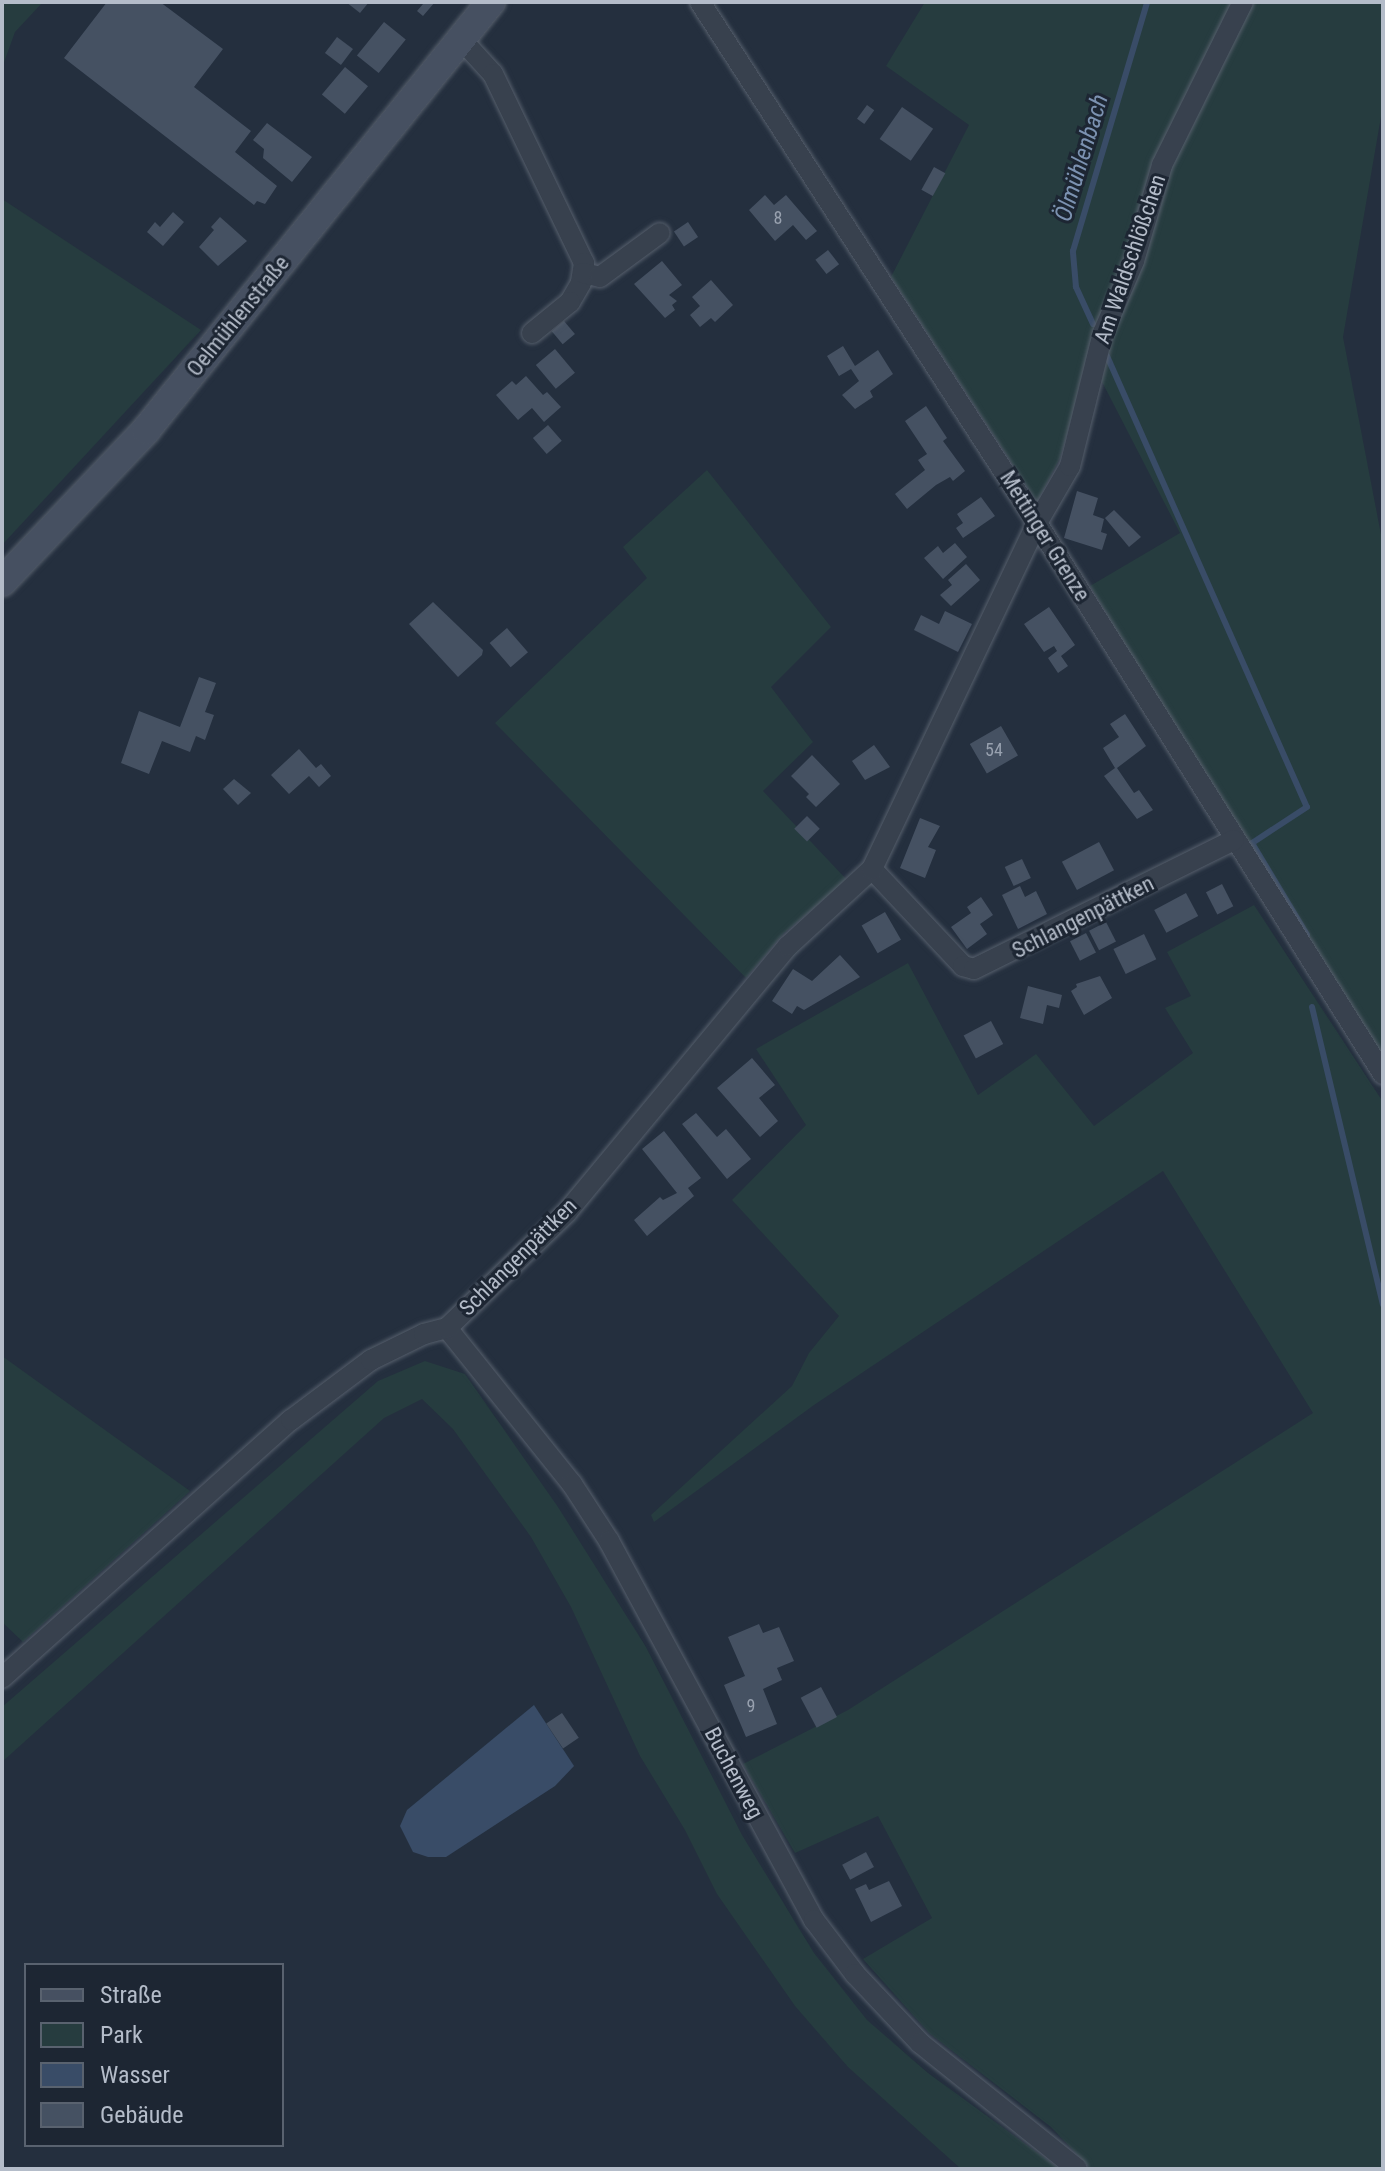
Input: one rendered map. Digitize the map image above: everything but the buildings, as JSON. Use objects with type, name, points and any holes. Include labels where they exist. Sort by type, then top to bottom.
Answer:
[{"type":"street","name":"Oelmühlenstraße","points":[[2,582],[146,430],[491,2]]},
{"type":"street","name":"Mettinger Grenze","points":[[700,2],[1037,523],[1383,1074]]},
{"type":"street","name":"Am Waldschlößchen","points":[[1037,523],[1070,466],[1103,333],[1134,261],[1162,165],[1243,2]]},
{"type":"street","points":[[461,39],[493,74],[584,263],[581,283],[570,302],[532,333]]},
{"type":"street","points":[[583,273],[600,277],[660,233]]},
{"type":"street","name":"Schlangenpättken","points":[[2,1678],[291,1420],[371,1360],[424,1334],[447,1328],[567,1212],[788,946],[872,869],[1037,523]]},
{"type":"street","name":"Schlangenpättken","points":[[872,869],[963,966],[974,969],[1234,840]]},
{"type":"street","name":"Buchenweg","points":[[447,1328],[572,1484],[609,1541],[814,1920],[855,1974],[920,2043],[1077,2169]]},
{"type":"green space","points":[[2,2],[43,2],[15,32],[2,68]]},
{"type":"green space","points":[[925,2],[1236,2],[1089,357],[1060,458],[1037,502],[891,277],[969,125],[886,66]]},
{"type":"green space","points":[[1251,2],[1383,2],[1383,105],[1343,337],[1383,545],[1383,1063],[1303,944],[1090,586],[1180,533],[1098,374],[1167,166]]},
{"type":"green space","points":[[2,199],[201,330],[2,545]]},
{"type":"green space","points":[[707,470],[831,627],[771,687],[813,742],[763,791],[847,880],[783,934],[746,978],[495,723],[647,578],[623,547]]},
{"type":"green space","points":[[1254,905],[1383,1102],[1383,2169],[1091,2169],[1051,2127],[929,2033],[863,1959],[932,1918],[878,1816],[795,1853],[743,1764],[848,1710],[1313,1413],[1163,1171],[814,1405],[654,1522],[651,1515],[792,1386],[809,1353],[839,1316],[732,1200],[806,1125],[756,1049],[908,963],[978,1095],[1036,1054],[1094,1126],[1193,1053],[1165,1008],[1191,996],[1167,952]]},
{"type":"green space","points":[[2,1356],[190,1491],[23,1642],[2,1622]]},
{"type":"green space","points":[[425,1361],[465,1374],[558,1507],[646,1647],[742,1835],[814,1953],[867,2020],[928,2073],[1060,2169],[961,2169],[848,2067],[795,2006],[717,1894],[685,1830],[640,1756],[571,1607],[531,1537],[453,1429],[422,1399],[384,1418],[2,1762],[2,1707],[378,1381]]},
{"type":"water","points":[[534,1705],[574,1766],[555,1786],[446,1857],[428,1857],[413,1852],[400,1826],[407,1810]]},
{"type":"waterway","name":"Ölmühlenbach","points":[[1093,324],[1076,287],[1073,251],[1147,2]]},
{"type":"waterway","points":[[1107,356],[1307,807],[1252,843],[1307,935]]},
{"type":"waterway","points":[[1312,1007],[1383,1305]]}]
